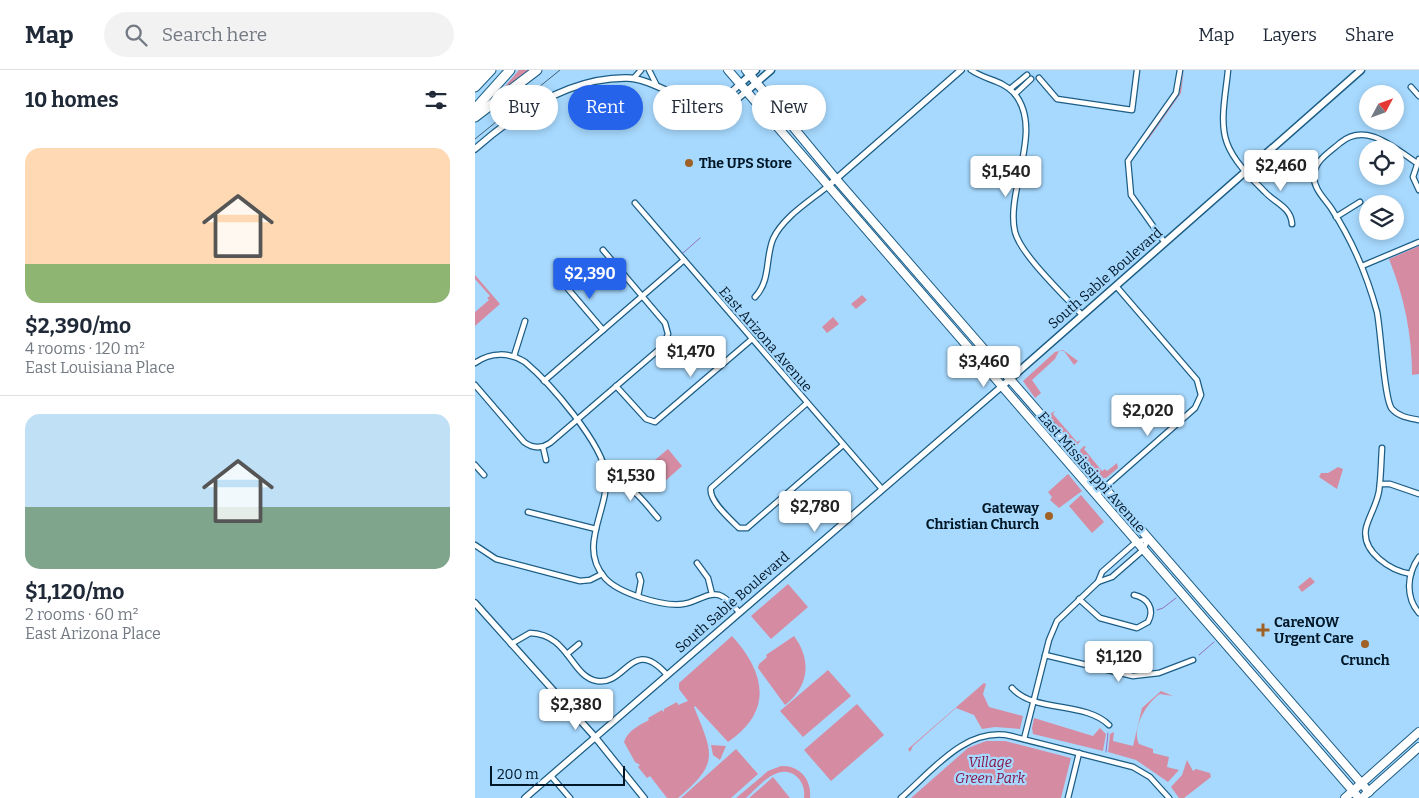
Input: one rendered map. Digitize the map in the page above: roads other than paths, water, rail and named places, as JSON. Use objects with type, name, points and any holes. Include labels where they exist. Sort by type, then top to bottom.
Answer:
[{"type":"highway","points":[[475,77],[481,70]]},
{"type":"highway","points":[[475,87],[491,70]]},
{"type":"highway","points":[[475,109],[510,70]]},
{"type":"highway","points":[[475,117],[537,70]]},
{"type":"main road","name":"East Mississippi Avenue","points":[[728,70],[1001,387],[1361,798]]},
{"type":"main road","points":[[747,91],[771,70]]},
{"type":"main road","name":"South Sable Boulevard","points":[[1001,387],[1361,70]]},
{"type":"main road","name":"East Mississippi Avenue","points":[[751,72],[757,83],[836,179],[1371,795]]},
{"type":"main road","points":[[740,84],[751,72]]},
{"type":"main road","points":[[1345,798],[1419,732]]},
{"type":"main road","points":[[1361,798],[1371,795],[1419,748]]},
{"type":"street","points":[[634,78],[641,70]]},
{"type":"street","points":[[649,70],[656,84]]},
{"type":"street","points":[[755,297],[765,282],[771,245],[779,229],[961,70]]},
{"type":"street","points":[[971,70],[1000,82],[1015,94],[1023,110],[1026,124],[1014,216],[1015,232],[1025,250],[1082,315]]},
{"type":"street","points":[[1039,78],[1057,99],[1132,110],[1137,70]]},
{"type":"street","points":[[1165,243],[1131,195],[1128,161],[1176,93],[1180,70]]},
{"type":"street","points":[[1228,70],[1225,136],[1231,151],[1266,193],[1285,208],[1292,224]]},
{"type":"street","points":[[1009,89],[1027,75]]},
{"type":"street","points":[[475,149],[516,116],[550,98],[591,83],[611,79],[634,78],[656,84]]},
{"type":"street","points":[[1015,94],[1031,80]]},
{"type":"street","points":[[1411,87],[1419,96]]},
{"type":"street","points":[[742,95],[747,91]]},
{"type":"street","points":[[1360,130],[1360,134]]},
{"type":"street","points":[[1419,190],[1413,177],[1418,161],[1377,138],[1360,134],[1345,139],[1323,158],[1317,166],[1314,175],[1317,189],[1337,217],[1362,266],[1373,297],[1380,330],[1385,394],[1390,407],[1398,414],[1419,420]]},
{"type":"street","points":[[1304,174],[1314,175]]},
{"type":"street","name":"East Arizona Avenue","points":[[635,203],[881,489]]},
{"type":"street","points":[[1337,217],[1359,203]]},
{"type":"street","points":[[1362,266],[1419,242]]},
{"type":"street","points":[[475,385],[524,442],[531,446],[543,447],[661,348],[667,338],[666,325],[603,250]]},
{"type":"street","points":[[544,381],[684,260]]},
{"type":"street","points":[[563,283],[603,330]]},
{"type":"street","points":[[1095,495],[1195,408],[1201,397],[1201,388],[1195,377],[1116,286]]},
{"type":"street","points":[[514,356],[525,321]]},
{"type":"street","points":[[616,386],[647,421],[655,422],[752,339]]},
{"type":"street","points":[[475,363],[496,354],[514,356],[525,362],[544,381],[596,445],[605,467],[606,480],[593,552],[602,574],[619,589],[638,596],[681,604],[712,594],[725,598],[739,612]]},
{"type":"street","name":"South Sable Boulevard","points":[[525,798],[1001,387]]},
{"type":"street","points":[[807,403],[711,488],[712,496],[724,512],[739,528],[746,528],[843,445]]},
{"type":"street","points":[[1385,411],[1390,407]]},
{"type":"street","points":[[543,447],[546,460]]},
{"type":"street","points":[[1382,448],[1379,492],[1366,528],[1368,543],[1386,565],[1396,571],[1411,574]]},
{"type":"street","points":[[475,466],[483,475]]},
{"type":"street","points":[[606,480],[619,481],[628,485],[658,518]]},
{"type":"street","points":[[1380,484],[1390,484],[1419,494]]},
{"type":"street","points":[[528,512],[596,529]]},
{"type":"street","points":[[1098,582],[1102,572],[1136,542],[1148,539]]},
{"type":"street","points":[[1024,739],[1051,632],[1057,620],[1098,582],[1112,577],[1143,550],[1148,539]]},
{"type":"street","points":[[475,545],[496,559],[580,581],[590,580],[602,574]]},
{"type":"street","points":[[1419,557],[1411,574],[1410,595],[1419,613]]},
{"type":"street","points":[[697,563],[708,578],[712,594]]},
{"type":"street","points":[[638,596],[641,581],[639,575]]},
{"type":"street","points":[[1079,599],[1100,618],[1137,628],[1148,622],[1151,611],[1147,602],[1134,595]]},
{"type":"street","points":[[476,605],[595,737],[644,798]]},
{"type":"street","points":[[511,644],[523,635],[534,633],[553,638],[586,676],[599,684],[631,662],[641,660],[657,664],[667,675]]},
{"type":"street","points":[[567,654],[579,644]]},
{"type":"street","points":[[1045,655],[1133,676],[1162,672],[1193,660]]},
{"type":"street","points":[[1012,688],[1019,696],[1096,715],[1109,724]]},
{"type":"street","points":[[901,798],[968,741],[995,734],[1024,739],[1136,769],[1152,779],[1169,798]]},
{"type":"street","points":[[1068,798],[1079,753]]},
{"type":"street","points":[[551,776],[570,798]]},
{"type":"waterway","points":[[683,253],[700,238]]},
{"type":"waterway","points":[[1157,610],[1163,608],[1176,598]]},
{"type":"waterway","points":[[1199,655],[1214,642]]},
{"type":"waterway","points":[[1106,752],[1108,733]]},
{"type":"tram line","points":[[475,139],[560,70]]},
{"type":"place","name":"The UPS Store","points":[[689,163]]},
{"type":"place","name":"Gateway Christian Church","points":[[1049,516]]},
{"type":"place","name":"CareNOW Urgent Care","points":[[1263,630]]},
{"type":"place","name":"Crunch","points":[[1365,644]]},
{"type":"park label","name":"Village Green Park","points":[[990,770]]}]
